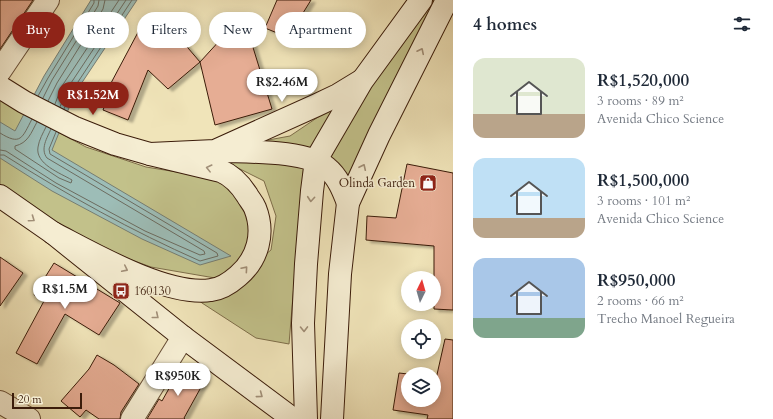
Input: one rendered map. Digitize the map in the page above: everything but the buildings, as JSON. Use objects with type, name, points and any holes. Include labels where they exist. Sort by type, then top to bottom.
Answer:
[{"type":"main road","points":[[0,70],[48,0]]},
{"type":"main road","points":[[306,419],[303,323],[306,264],[316,160],[362,81],[421,0]]},
{"type":"main road","points":[[332,419],[340,274],[348,202],[376,141],[447,0]]},
{"type":"main road","points":[[215,151],[338,95],[362,81]]},
{"type":"main road","points":[[0,87],[24,102],[66,123],[115,144],[226,173],[240,185],[255,207],[259,221],[260,233],[258,247],[252,260],[244,271],[223,286],[212,290],[196,291],[157,282],[129,271],[53,233]]},
{"type":"main road","points":[[150,154],[215,151],[277,154],[316,160],[329,169],[336,178],[348,202]]},
{"type":"main road","points":[[0,196],[53,233],[183,337],[293,419]]},
{"type":"main road","points":[[132,419],[183,337]]},
{"type":"main road","points":[[0,402],[29,419]]},
{"type":"shaded area","points":[[431,0],[439,0],[347,185],[328,156],[355,104]]},
{"type":"shaded area","points":[[0,98],[34,119],[86,147],[146,167],[220,179],[240,198],[253,228],[239,267],[215,278],[151,267],[110,252],[50,224],[0,188]]},
{"type":"shaded area","points":[[339,103],[313,153],[252,143],[290,136]]},
{"type":"shaded area","points":[[222,160],[304,163],[289,344],[256,338],[202,303],[189,292],[175,276],[207,286],[236,278],[271,250],[276,216],[264,181]]},
{"type":"water","points":[[91,0],[137,0],[129,12],[84,12]]},
{"type":"water","points":[[73,29],[73,48],[105,48],[75,93],[52,150],[231,256],[200,265],[142,239],[52,191],[0,158],[0,122],[15,131],[44,76],[61,48],[65,48],[65,42]]},
{"type":"place","name":"Olinda Garden","points":[[428,183]]},
{"type":"place","name":"160130","points":[[121,291]]}]
